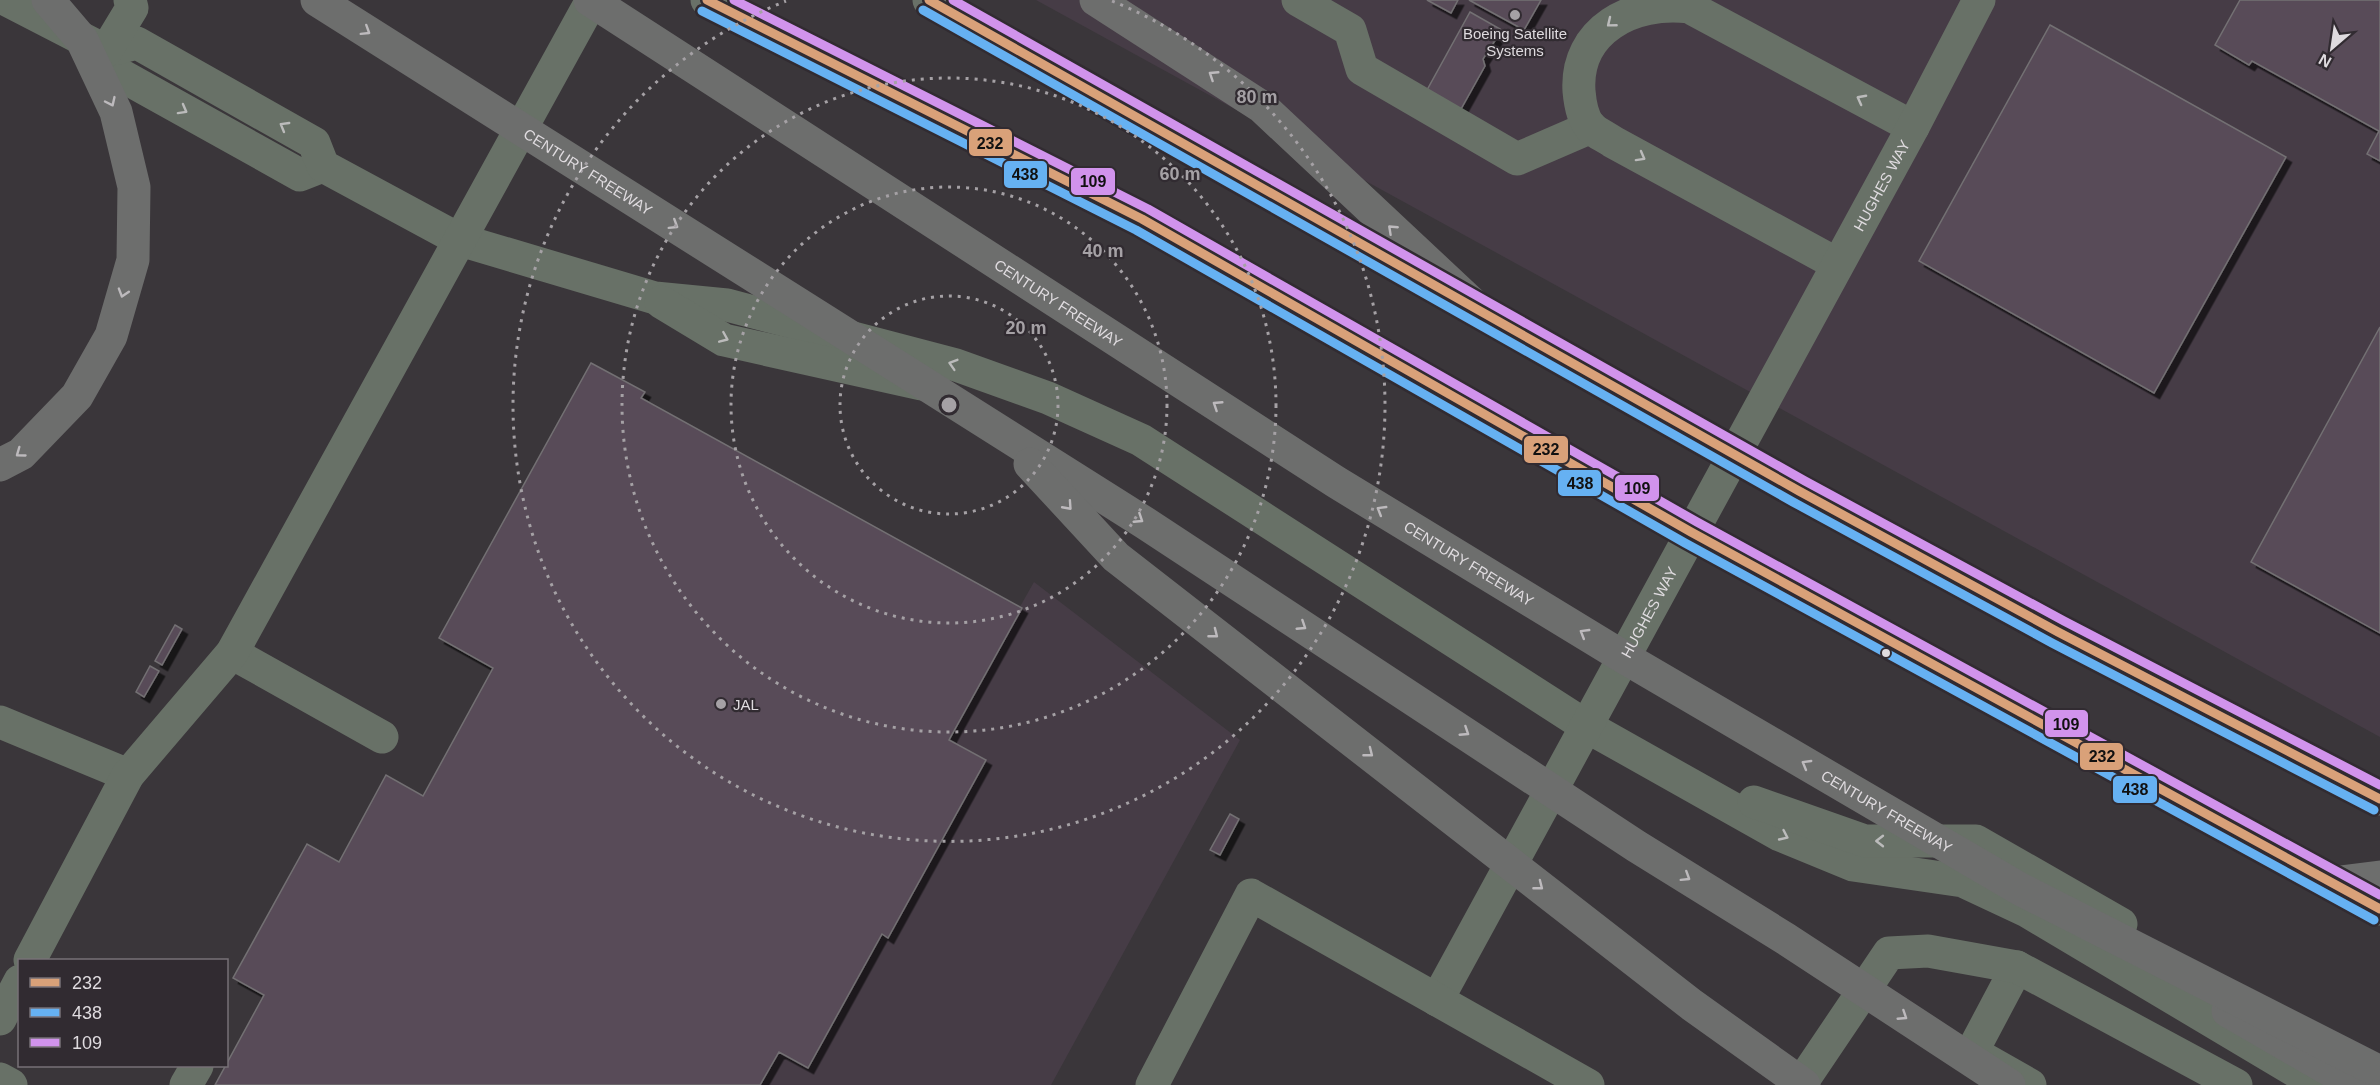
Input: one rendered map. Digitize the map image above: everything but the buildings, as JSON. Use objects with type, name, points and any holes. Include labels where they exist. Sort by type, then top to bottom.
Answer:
[{"type":"highway","points":[[0,465],[21,454],[77,396],[111,336],[133,260],[134,187],[116,112],[82,40],[48,0]]},
{"type":"highway","name":"CENTURY FREEWAY","points":[[317,0],[1001,432],[1486,746],[1636,846],[1786,939],[2008,1085]]},
{"type":"highway","name":"CENTURY FREEWAY","points":[[591,0],[1336,482],[1620,655],[2020,889],[2380,1073]]},
{"type":"highway","points":[[1096,0],[1262,107],[1481,312],[1733,454],[2058,632],[2380,799]]},
{"type":"highway","points":[[1001,432],[1116,557],[1692,1005],[1804,1085]]},
{"type":"highway","points":[[2332,883],[2380,877]]},
{"type":"highway","points":[[2020,889],[2356,1085]]},
{"type":"main road","points":[[707,0],[1142,219],[1691,532],[2380,909]]},
{"type":"main road","points":[[929,0],[1481,312]]},
{"type":"street","points":[[7,0],[106,51],[137,43],[314,143],[323,166],[460,240],[655,298],[727,304],[956,365],[1048,398],[1141,440],[1586,726],[1780,835],[1853,866],[1963,881],[2026,911],[2319,1085]]},
{"type":"street","points":[[106,51],[132,8],[130,0]]},
{"type":"street","points":[[31,959],[128,775],[232,653],[591,0]]},
{"type":"street","points":[[1298,0],[1350,30],[1362,69],[1517,159],[1591,127]]},
{"type":"street","points":[[1837,264],[1613,142],[1591,127],[1580,102],[1578,83],[1580,67],[1595,36],[1625,12],[1642,6],[1672,3],[1689,7],[1912,127]]},
{"type":"street","name":"HUGHES WAY","points":[[1437,1000],[1912,127],[1967,4]]},
{"type":"street","points":[[232,653],[382,737]]},
{"type":"street","points":[[0,722],[128,775]]},
{"type":"street","points":[[1586,726],[1755,803],[1865,841],[1976,841],[2380,1073]]},
{"type":"street","points":[[1152,1085],[1251,895],[1588,1085]]},
{"type":"street","points":[[1800,1085],[1889,953],[1928,951],[2017,967],[2236,1085]]},
{"type":"street","points":[[2017,967],[1972,1052],[2030,1085]]},
{"type":"street","points":[[0,1019],[18,985]]},
{"type":"street","points":[[186,1085],[196,1067]]},
{"type":"street","points":[[0,1079],[11,1085]]},
{"type":"shaded area","points":[[1036,0],[2380,0],[2380,737],[1732,382]]},
{"type":"shaded area","points":[[1034,582],[1240,740],[1051,1085],[748,1085]]},
{"type":"transit line","name":"232","points":[[707,0],[1142,219],[1691,532],[2380,909]]},
{"type":"transit line","name":"109","points":[[734,0],[1148,209],[1697,522],[2380,895]]},
{"type":"transit line","name":"232","points":[[929,0],[1799,491],[2058,632],[2380,799]]},
{"type":"transit line","name":"109","points":[[953,0],[1805,481],[2064,621],[2380,785]]},
{"type":"transit line","name":"438","points":[[923,10],[1793,502],[2052,643],[2374,810]]},
{"type":"transit line","name":"438","points":[[702,11],[1136,230],[1685,543],[2374,920]]},
{"type":"place","name":"Boeing Satellite Systems","points":[[1515,15]]},
{"type":"place","name":"JAL","points":[[721,704]]}]
